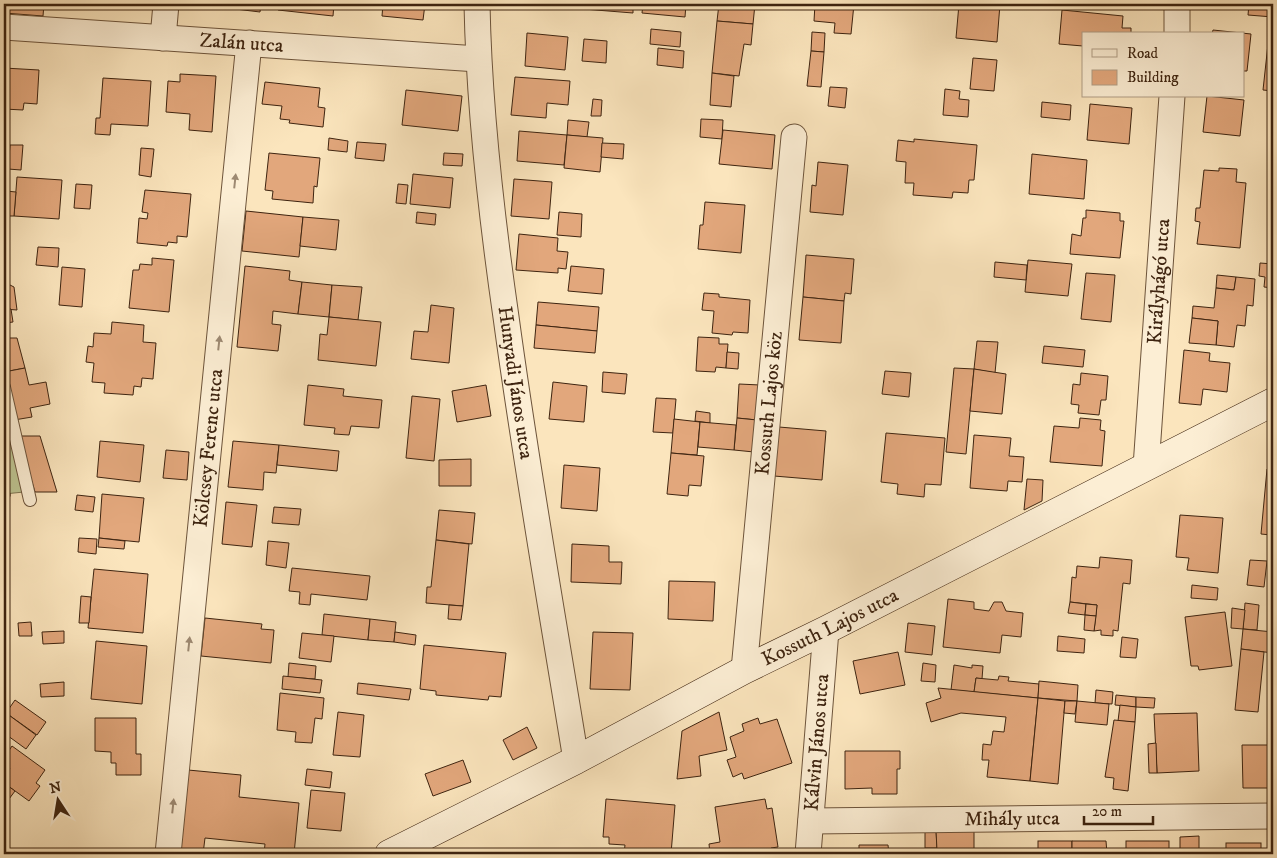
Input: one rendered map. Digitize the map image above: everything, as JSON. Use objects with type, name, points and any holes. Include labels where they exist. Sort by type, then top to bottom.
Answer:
[{"type":"street","points":[[163,38],[166,4]]},
{"type":"street","name":"Hunyadi János utca","points":[[477,4],[478,59],[493,225],[516,396],[576,760]]},
{"type":"street","points":[[1176,32],[1177,4]]},
{"type":"street","name":"Zalán utca","points":[[4,27],[478,59]]},
{"type":"street","name":"Kölcsey Ferenc utca","points":[[168,854],[249,44]]},
{"type":"street","name":"Királyhágó utca","points":[[1146,466],[1172,98]]},
{"type":"street","name":"Kossuth Lajos köz","points":[[744,670],[794,137]]},
{"type":"street","name":"Kossuth Lajos utca","points":[[388,854],[576,760],[744,670],[1273,402]]},
{"type":"street","name":"Kálvin János utca","points":[[808,854],[826,630]]},
{"type":"street","name":"Mihály utca","points":[[811,821],[1273,816]]},
{"type":"lane","points":[[4,387],[30,500]]},
{"type":"green space","points":[[4,409],[24,492],[4,494]]},
{"type":"building","points":[[4,4],[44,4],[43,16],[4,13]]},
{"type":"building","points":[[228,4],[261,4],[260,12],[227,8]]},
{"type":"building","points":[[279,4],[334,4],[333,16],[278,10]]},
{"type":"building","points":[[383,4],[425,4],[423,20],[382,16]]},
{"type":"building","points":[[504,4],[553,4],[553,5],[504,7]]},
{"type":"building","points":[[572,4],[633,4],[633,13],[571,8]]},
{"type":"building","points":[[643,4],[686,4],[685,17],[642,13]]},
{"type":"building","points":[[719,4],[755,4],[753,24],[717,21]]},
{"type":"building","points":[[815,4],[854,4],[851,34],[834,33],[835,23],[814,21]]},
{"type":"building","points":[[959,4],[1000,4],[997,42],[956,38]]},
{"type":"building","points":[[1249,4],[1273,4],[1273,17],[1248,15]]},
{"type":"building","points":[[1062,10],[1123,16],[1122,28],[1131,28],[1131,32],[1082,32],[1082,46],[1059,44]]},
{"type":"building","points":[[717,21],[753,24],[751,45],[744,44],[739,76],[712,73]]},
{"type":"building","points":[[651,29],[681,32],[680,47],[650,44]]},
{"type":"building","points":[[1213,30],[1232,32],[1212,32]]},
{"type":"building","points":[[812,32],[825,33],[824,52],[811,51]]},
{"type":"building","points":[[527,33],[568,37],[565,70],[525,66]]},
{"type":"building","points":[[1244,33],[1251,34],[1247,71],[1244,71]]},
{"type":"building","points":[[584,39],[607,41],[606,63],[582,61]]},
{"type":"building","points":[[1268,44],[1273,44],[1273,91],[1263,90]]},
{"type":"building","points":[[658,48],[684,51],[683,68],[657,65]]},
{"type":"building","points":[[811,51],[824,52],[821,87],[807,86]]},
{"type":"building","points":[[973,58],[997,60],[994,91],[970,89]]},
{"type":"building","points":[[4,68],[39,70],[37,104],[24,103],[23,110],[4,109]]},
{"type":"building","points":[[712,73],[734,76],[731,107],[710,105]]},
{"type":"building","points":[[180,74],[216,76],[212,132],[189,130],[190,114],[166,112],[168,81],[180,82]]},
{"type":"building","points":[[515,77],[570,81],[568,105],[547,103],[546,118],[511,115]]},
{"type":"building","points":[[103,78],[151,81],[148,126],[111,124],[110,135],[95,134],[96,118],[100,118]]},
{"type":"building","points":[[265,82],[320,88],[318,107],[325,108],[323,127],[289,123],[290,120],[280,119],[282,106],[262,104]]},
{"type":"building","points":[[830,87],[847,88],[845,108],[828,106]]},
{"type":"building","points":[[945,89],[960,91],[959,99],[969,100],[968,117],[943,115]]},
{"type":"building","points":[[406,90],[462,96],[458,131],[402,125]]},
{"type":"building","points":[[1207,98],[1244,100],[1240,136],[1203,132]]},
{"type":"building","points":[[593,99],[602,100],[601,116],[591,116]]},
{"type":"building","points":[[1042,102],[1071,105],[1070,120],[1041,117]]},
{"type":"building","points":[[1090,104],[1132,108],[1129,144],[1087,140]]},
{"type":"building","points":[[701,119],[723,120],[722,139],[700,137]]},
{"type":"building","points":[[568,120],[589,122],[587,137],[567,135]]},
{"type":"building","points":[[723,130],[775,135],[772,169],[719,164]]},
{"type":"building","points":[[519,131],[567,135],[564,165],[517,161]]},
{"type":"building","points":[[567,135],[603,138],[600,172],[564,168]]},
{"type":"building","points":[[329,138],[348,141],[347,152],[328,150]]},
{"type":"building","points":[[914,139],[977,145],[974,180],[969,180],[968,193],[953,192],[952,198],[913,195],[914,183],[905,183],[906,162],[896,161],[898,140],[914,142]]},
{"type":"building","points":[[357,142],[386,144],[384,161],[355,158]]},
{"type":"building","points":[[602,143],[624,144],[623,159],[601,157]]},
{"type":"building","points":[[10,145],[23,145],[21,170],[8,169]]},
{"type":"building","points":[[141,148],[154,149],[151,177],[139,175]]},
{"type":"building","points":[[269,153],[320,158],[317,187],[314,186],[313,203],[272,199],[273,191],[265,190]]},
{"type":"building","points":[[444,153],[463,154],[462,166],[443,165]]},
{"type":"building","points":[[1032,154],[1087,160],[1084,199],[1029,194]]},
{"type":"building","points":[[818,162],[848,165],[843,215],[810,212],[812,185],[816,186]]},
{"type":"building","points":[[1219,168],[1237,169],[1236,182],[1246,183],[1240,248],[1197,244],[1200,222],[1195,221],[1196,208],[1200,208],[1204,170],[1219,171]]},
{"type":"building","points":[[413,174],[453,178],[450,208],[410,204]]},
{"type":"building","points":[[17,177],[62,180],[59,219],[14,216]]},
{"type":"building","points":[[514,179],[552,182],[549,219],[511,216]]},
{"type":"building","points":[[76,184],[92,185],[90,209],[74,208]]},
{"type":"building","points":[[398,184],[408,185],[406,204],[396,203]]},
{"type":"building","points":[[145,190],[191,194],[187,237],[177,236],[177,243],[168,242],[167,246],[137,243],[139,218],[147,219],[148,213],[142,212]]},
{"type":"building","points":[[6,191],[16,192],[14,216],[4,216]]},
{"type":"building","points":[[705,202],[745,205],[741,253],[698,249],[700,225],[703,225]]},
{"type":"building","points":[[1086,210],[1120,213],[1120,221],[1124,221],[1120,258],[1070,254],[1072,234],[1081,236],[1083,218],[1086,218]]},
{"type":"building","points":[[246,211],[303,217],[299,257],[242,251]]},
{"type":"building","points":[[417,212],[436,214],[435,225],[416,223]]},
{"type":"building","points":[[559,212],[582,214],[581,237],[557,235]]},
{"type":"building","points":[[303,217],[339,220],[336,250],[300,246]]},
{"type":"building","points":[[519,234],[558,238],[557,251],[568,252],[566,269],[558,268],[558,273],[516,270]]},
{"type":"building","points":[[38,247],[59,248],[58,267],[36,265]]},
{"type":"building","points":[[806,255],[854,259],[851,294],[845,293],[844,301],[803,297]]},
{"type":"building","points":[[152,258],[174,260],[169,312],[129,308],[133,270],[139,270],[140,264],[152,265]]},
{"type":"building","points":[[1028,260],[1072,264],[1068,296],[1025,292]]},
{"type":"building","points":[[995,262],[1027,265],[1026,280],[994,277]]},
{"type":"building","points":[[1260,263],[1273,264],[1273,288],[1264,287],[1265,277],[1259,276]]},
{"type":"building","points":[[245,266],[290,271],[289,280],[302,282],[298,314],[273,311],[272,324],[281,325],[278,351],[237,347]]},
{"type":"building","points":[[571,266],[604,269],[602,294],[568,291]]},
{"type":"building","points":[[62,267],[85,269],[82,307],[59,305]]},
{"type":"building","points":[[4,273],[6,283],[14,287],[17,310],[4,309]]},
{"type":"building","points":[[1086,273],[1115,275],[1111,322],[1081,319]]},
{"type":"building","points":[[1217,275],[1236,277],[1234,290],[1216,288]]},
{"type":"building","points":[[1236,277],[1255,279],[1253,306],[1247,305],[1245,326],[1237,325],[1234,347],[1216,345],[1218,321],[1192,318],[1193,306],[1214,308],[1216,288],[1234,290]]},
{"type":"building","points":[[302,282],[332,285],[329,317],[298,314]]},
{"type":"building","points":[[332,285],[362,287],[358,320],[329,317]]},
{"type":"building","points":[[704,293],[719,294],[719,297],[750,300],[748,333],[733,332],[732,335],[712,333],[714,311],[702,310]]},
{"type":"building","points":[[803,297],[844,301],[841,343],[799,340]]},
{"type":"building","points":[[538,302],[599,307],[597,331],[536,325]]},
{"type":"building","points":[[431,305],[454,308],[449,363],[411,359],[414,331],[428,332]]},
{"type":"building","points":[[4,309],[11,309],[13,322],[5,323],[9,338],[17,338],[25,368],[4,372]]},
{"type":"building","points":[[329,317],[381,322],[376,366],[318,360],[320,334],[327,335]]},
{"type":"building","points":[[1192,318],[1218,321],[1216,345],[1189,343]]},
{"type":"building","points":[[112,322],[144,325],[143,342],[156,343],[153,379],[142,378],[141,387],[134,386],[133,395],[104,393],[105,383],[92,382],[94,363],[86,362],[88,346],[93,347],[94,333],[111,334]]},
{"type":"building","points":[[536,325],[597,331],[595,353],[534,348]]},
{"type":"building","points":[[698,337],[719,338],[719,344],[728,344],[726,368],[716,367],[715,372],[696,371]]},
{"type":"building","points":[[977,341],[998,342],[995,373],[974,369]]},
{"type":"building","points":[[1044,346],[1085,350],[1083,367],[1042,363]]},
{"type":"building","points":[[1184,350],[1210,353],[1209,361],[1230,363],[1227,392],[1203,389],[1201,405],[1179,403]]},
{"type":"building","points":[[727,352],[739,353],[738,369],[726,368]]},
{"type":"building","points":[[25,368],[29,385],[46,382],[50,404],[30,408],[32,417],[14,420],[4,372]]},
{"type":"building","points":[[954,368],[974,369],[966,454],[946,452]]},
{"type":"building","points":[[974,369],[1006,374],[1002,414],[970,411]]},
{"type":"building","points":[[885,371],[911,373],[909,397],[882,394]]},
{"type":"building","points":[[603,372],[627,374],[625,394],[602,392]]},
{"type":"building","points":[[1081,373],[1108,376],[1106,400],[1101,400],[1099,415],[1078,413],[1079,405],[1071,404],[1073,384],[1080,385]]},
{"type":"building","points":[[553,382],[587,386],[584,422],[549,419]]},
{"type":"building","points":[[739,384],[760,385],[757,420],[737,418]]},
{"type":"building","points":[[308,385],[344,389],[343,396],[382,400],[379,428],[351,426],[349,435],[334,434],[335,428],[304,425]]},
{"type":"building","points":[[486,385],[491,416],[457,422],[452,391]]},
{"type":"building","points":[[412,396],[440,399],[434,461],[406,458]]},
{"type":"building","points":[[656,398],[676,399],[673,433],[653,432]]},
{"type":"building","points":[[696,411],[710,413],[710,423],[695,421]]},
{"type":"building","points":[[737,418],[757,420],[754,452],[734,450]]},
{"type":"building","points":[[1080,418],[1101,420],[1100,430],[1105,431],[1102,466],[1050,462],[1054,426],[1079,428]]},
{"type":"building","points":[[674,419],[700,422],[697,455],[671,453]]},
{"type":"building","points":[[700,422],[736,425],[734,450],[698,447]]},
{"type":"building","points":[[779,427],[826,431],[822,480],[774,476]]},
{"type":"building","points":[[886,433],[945,438],[941,485],[925,484],[924,497],[897,494],[898,484],[881,482]]},
{"type":"building","points":[[974,435],[1011,438],[1009,456],[1024,457],[1022,482],[1008,481],[1007,491],[970,488]]},
{"type":"building","points":[[18,436],[40,436],[57,492],[35,492]]},
{"type":"building","points":[[100,441],[144,445],[140,482],[97,477]]},
{"type":"building","points":[[233,441],[279,445],[276,473],[264,472],[263,490],[228,487]]},
{"type":"building","points":[[279,445],[339,451],[337,471],[277,465]]},
{"type":"building","points":[[166,450],[189,452],[187,480],[163,478]]},
{"type":"building","points":[[671,453],[704,456],[701,486],[689,485],[688,496],[667,494]]},
{"type":"building","points":[[471,459],[471,486],[439,486],[439,460]]},
{"type":"building","points":[[564,465],[600,468],[597,511],[561,508]]},
{"type":"building","points":[[1267,469],[1273,470],[1273,546],[1270,546],[1271,535],[1261,534]]},
{"type":"building","points":[[1027,479],[1043,480],[1042,501],[1024,510]]},
{"type":"building","points":[[102,494],[144,498],[139,542],[99,538]]},
{"type":"building","points":[[77,495],[95,497],[93,512],[75,510]]},
{"type":"building","points":[[226,502],[257,505],[252,547],[222,544]]},
{"type":"building","points":[[274,507],[301,509],[299,525],[272,523]]},
{"type":"building","points":[[439,510],[475,513],[472,544],[436,540]]},
{"type":"building","points":[[1180,515],[1223,518],[1218,573],[1187,570],[1189,558],[1176,557]]},
{"type":"building","points":[[79,538],[97,539],[96,554],[78,552]]},
{"type":"building","points":[[99,538],[125,541],[124,549],[98,547]]},
{"type":"building","points":[[436,540],[469,544],[463,606],[426,603],[427,587],[431,587]]},
{"type":"building","points":[[268,541],[289,543],[286,568],[266,565]]},
{"type":"building","points":[[572,544],[609,546],[609,562],[622,562],[621,584],[571,582]]},
{"type":"building","points":[[1100,557],[1132,560],[1130,584],[1123,583],[1118,631],[1113,630],[1113,636],[1101,635],[1101,630],[1094,631],[1097,605],[1070,602],[1072,577],[1076,578],[1077,566],[1099,568]]},
{"type":"building","points":[[1250,560],[1267,561],[1264,587],[1247,585]]},
{"type":"building","points":[[292,568],[370,576],[367,600],[311,594],[310,605],[299,604],[300,592],[289,591]]},
{"type":"building","points":[[94,569],[148,574],[143,633],[88,628]]},
{"type":"building","points":[[669,581],[715,582],[713,621],[668,619]]},
{"type":"building","points":[[1192,585],[1218,588],[1217,600],[1191,598]]},
{"type":"building","points":[[81,596],[91,597],[89,623],[79,623]]},
{"type":"building","points":[[948,599],[974,602],[974,609],[989,611],[994,602],[1002,602],[1006,611],[1023,613],[1021,637],[1002,635],[1000,653],[943,647]]},
{"type":"building","points":[[1070,602],[1086,604],[1085,615],[1068,613]]},
{"type":"building","points":[[1245,603],[1259,605],[1257,630],[1243,629]]},
{"type":"building","points":[[1086,604],[1097,605],[1096,616],[1085,615]]},
{"type":"building","points":[[449,605],[463,606],[461,620],[448,619]]},
{"type":"building","points":[[1232,608],[1245,610],[1243,629],[1231,628]]},
{"type":"building","points":[[1225,612],[1232,666],[1199,670],[1198,666],[1191,666],[1185,617]]},
{"type":"building","points":[[324,614],[370,619],[368,640],[322,635]]},
{"type":"building","points":[[1085,615],[1096,616],[1094,631],[1084,630]]},
{"type":"building","points":[[205,618],[262,624],[261,629],[274,630],[271,663],[201,656]]},
{"type":"building","points":[[370,619],[396,622],[394,642],[368,640]]},
{"type":"building","points":[[31,622],[32,636],[19,636],[18,623]]},
{"type":"building","points":[[908,623],[935,626],[932,655],[905,652]]},
{"type":"building","points":[[1243,629],[1273,632],[1273,653],[1241,649]]},
{"type":"building","points":[[64,631],[64,643],[43,644],[42,632]]},
{"type":"building","points":[[395,632],[416,635],[415,645],[394,642]]},
{"type":"building","points":[[593,632],[633,633],[630,690],[590,689]]},
{"type":"building","points":[[302,633],[334,636],[331,662],[299,658]]},
{"type":"building","points":[[1058,636],[1085,639],[1084,653],[1057,651]]},
{"type":"building","points":[[1122,637],[1138,639],[1136,658],[1120,657]]},
{"type":"building","points":[[96,641],[147,646],[142,704],[91,699]]},
{"type":"building","points":[[424,645],[506,653],[501,697],[489,696],[488,700],[436,695],[436,691],[420,689]]},
{"type":"building","points":[[1241,649],[1264,652],[1258,712],[1235,710]]},
{"type":"building","points":[[898,652],[905,685],[860,694],[853,661]]},
{"type":"building","points":[[289,663],[316,666],[315,679],[288,677]]},
{"type":"building","points":[[923,663],[936,665],[935,682],[921,681]]},
{"type":"building","points":[[954,665],[972,668],[972,665],[983,666],[982,679],[976,678],[974,692],[951,690]]},
{"type":"building","points":[[283,676],[322,680],[320,693],[282,689]]},
{"type":"building","points":[[999,676],[1009,677],[1008,681],[1039,684],[1038,698],[974,692],[976,678],[998,680]]},
{"type":"building","points":[[1039,681],[1078,685],[1077,701],[1038,698]]},
{"type":"building","points":[[64,682],[64,696],[41,697],[40,684]]},
{"type":"building","points":[[358,683],[411,689],[409,700],[357,694]]},
{"type":"building","points":[[938,688],[1038,698],[1030,781],[987,777],[989,760],[982,760],[983,744],[991,745],[993,731],[1004,732],[1006,717],[961,713],[931,722],[926,703],[941,698]]},
{"type":"building","points":[[1096,690],[1113,692],[1112,704],[1095,703]]},
{"type":"building","points":[[280,693],[324,698],[322,719],[315,718],[312,743],[295,742],[296,732],[277,730]]},
{"type":"building","points":[[1116,695],[1136,697],[1136,707],[1115,705]]},
{"type":"building","points":[[1136,697],[1155,698],[1154,708],[1136,707]]},
{"type":"building","points":[[1038,698],[1065,701],[1058,784],[1030,781]]},
{"type":"building","points":[[15,700],[46,722],[37,735],[6,713]]},
{"type":"building","points":[[1065,701],[1077,701],[1075,714],[1064,713]]},
{"type":"building","points":[[1077,701],[1109,704],[1107,725],[1075,722]]},
{"type":"building","points":[[1120,705],[1136,707],[1135,722],[1118,721]]},
{"type":"building","points":[[338,712],[364,715],[360,757],[333,755]]},
{"type":"building","points":[[719,712],[727,750],[699,756],[701,776],[677,779],[682,731]]},
{"type":"building","points":[[6,713],[36,735],[26,749],[4,733]]},
{"type":"building","points":[[1197,713],[1199,771],[1157,773],[1154,714]]},
{"type":"building","points":[[95,718],[136,718],[136,754],[141,754],[141,775],[116,775],[116,763],[111,763],[111,752],[95,751]]},
{"type":"building","points":[[758,718],[760,724],[777,719],[792,763],[744,779],[742,773],[733,777],[727,760],[736,757],[730,737],[744,731],[742,724]]},
{"type":"building","points":[[1114,720],[1135,722],[1128,791],[1113,789],[1114,778],[1105,777]]},
{"type":"building","points":[[527,727],[537,748],[513,760],[503,740]]},
{"type":"building","points":[[1156,743],[1157,773],[1149,773],[1148,744]]},
{"type":"building","points":[[1242,745],[1273,745],[1273,788],[1243,788]]},
{"type":"building","points":[[12,746],[45,770],[36,783],[40,786],[29,801],[4,783],[4,776],[10,768],[4,763],[4,758]]},
{"type":"building","points":[[845,751],[900,751],[900,769],[897,769],[897,794],[872,794],[872,788],[845,789]]},
{"type":"building","points":[[463,760],[471,782],[433,796],[425,774]]},
{"type":"building","points":[[307,769],[332,772],[330,788],[305,785]]},
{"type":"building","points":[[188,770],[241,775],[239,797],[299,803],[294,854],[264,854],[265,844],[205,838],[203,854],[179,854]]},
{"type":"building","points":[[4,783],[15,791],[6,803],[4,801]]},
{"type":"building","points":[[311,790],[345,793],[341,831],[307,828]]},
{"type":"building","points":[[606,799],[675,805],[671,854],[624,854],[625,845],[609,844],[609,837],[603,837]]},
{"type":"building","points":[[765,799],[767,809],[772,808],[778,847],[771,848],[772,854],[710,854],[709,844],[720,842],[715,807]]},
{"type":"building","points":[[936,830],[937,848],[925,848],[925,831]]},
{"type":"building","points":[[936,830],[974,830],[974,850],[937,851]]},
{"type":"building","points":[[1199,836],[1199,851],[1180,851],[1180,837]]},
{"type":"building","points":[[1038,841],[1072,841],[1072,854],[1038,854]]},
{"type":"building","points":[[1072,841],[1106,841],[1107,854],[1072,854]]},
{"type":"building","points":[[1126,841],[1169,841],[1169,854],[1126,854]]},
{"type":"building","points":[[1226,843],[1261,843],[1261,854],[1226,854]]},
{"type":"building","points":[[859,845],[888,845],[889,854],[853,854],[853,851],[859,851]]},
{"type":"building","points":[[925,851],[951,854],[925,854]]}]
